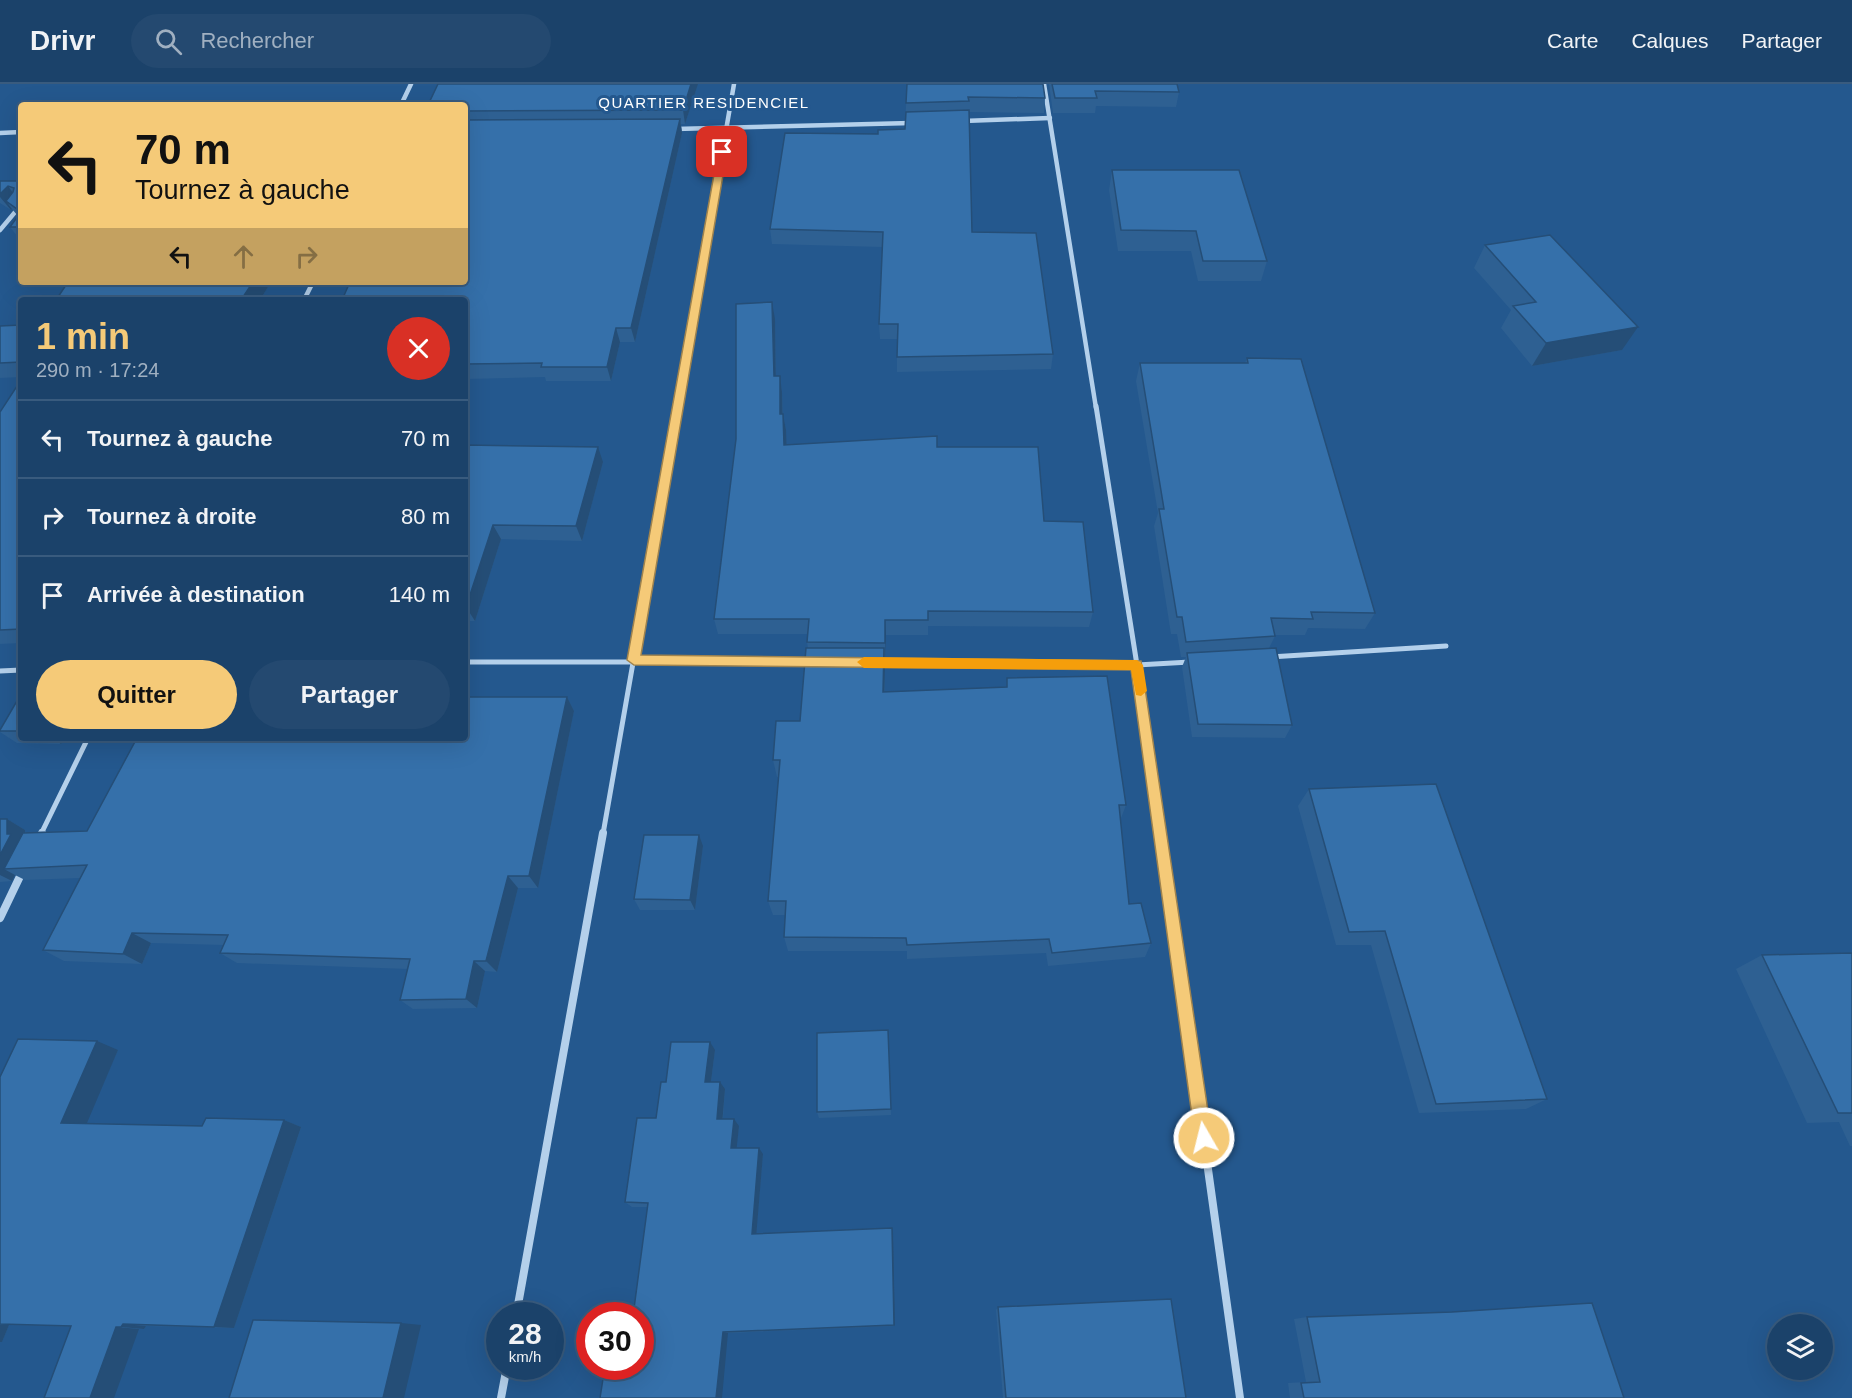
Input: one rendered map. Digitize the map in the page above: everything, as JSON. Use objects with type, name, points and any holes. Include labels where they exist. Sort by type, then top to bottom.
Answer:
[{"type":"street","points":[[402,102],[411,84]]},
{"type":"street","points":[[519,1302],[634,660],[734,84]]},
{"type":"street","points":[[1044,84],[1137,665],[1240,1398]]},
{"type":"street","points":[[954,121],[1050,118]]},
{"type":"street","points":[[667,129],[918,122]]},
{"type":"street","points":[[0,133],[18,132]]},
{"type":"street","points":[[0,231],[18,209]]},
{"type":"street","points":[[1256,658],[1446,646]]},
{"type":"street","points":[[468,662],[634,660],[825,662]]},
{"type":"street","points":[[873,662],[1137,665],[1196,661]]},
{"type":"street","points":[[0,671],[18,670]]},
{"type":"street","points":[[36,844],[87,741]]},
{"type":"street","points":[[0,918],[26,865]]},
{"type":"street","points":[[501,1398],[504,1380]]},
{"type":"building","points":[[438,84],[691,84],[683,110],[468,111],[468,102],[429,102]]},
{"type":"building","points":[[907,84],[1043,84],[1045,98],[968,97],[969,101],[906,103]]},
{"type":"building","points":[[1052,84],[1177,84],[1179,92],[1095,91],[1097,98],[1055,98]]},
{"type":"building","points":[[969,110],[972,232],[1036,233],[1053,354],[897,357],[898,324],[879,324],[883,232],[770,229],[785,133],[878,134],[878,130],[905,129],[906,112]]},
{"type":"building","points":[[680,119],[631,328],[616,328],[607,367],[541,367],[542,363],[468,364],[468,297],[343,297],[349,285],[468,285],[468,120]]},
{"type":"building","points":[[1112,170],[1239,170],[1267,261],[1203,261],[1196,231],[1121,230]]},
{"type":"building","points":[[0,181],[18,181],[18,210],[6,201],[14,188],[8,186],[0,194]]},
{"type":"building","points":[[18,216],[18,227],[10,227]]},
{"type":"building","points":[[1550,235],[1638,327],[1546,343],[1513,306],[1536,302],[1485,245]]},
{"type":"building","points":[[66,285],[251,285],[243,297],[58,297]]},
{"type":"building","points":[[772,302],[774,376],[780,376],[780,414],[783,414],[784,445],[937,436],[937,447],[1038,447],[1044,521],[1083,522],[1093,612],[928,611],[928,620],[885,620],[885,643],[807,642],[809,619],[714,619],[736,439],[736,304]]},
{"type":"building","points":[[18,325],[18,362],[0,363],[0,326]]},
{"type":"building","points":[[1247,358],[1301,359],[1375,613],[1311,612],[1313,619],[1271,618],[1275,636],[1186,642],[1182,617],[1177,617],[1159,509],[1164,509],[1140,363],[1248,363]]},
{"type":"building","points":[[18,385],[18,629],[0,630],[0,412]]},
{"type":"building","points":[[468,445],[598,447],[576,526],[493,525],[468,601]]},
{"type":"building","points":[[806,648],[884,648],[883,692],[1007,687],[1007,678],[1107,676],[1126,805],[1119,805],[1129,904],[1141,903],[1151,943],[1052,953],[1049,939],[907,945],[906,938],[784,937],[786,901],[768,901],[780,760],[773,760],[776,721],[800,721]]},
{"type":"building","points":[[1276,648],[1292,725],[1198,724],[1187,653]]},
{"type":"building","points":[[468,697],[567,697],[529,876],[508,876],[486,961],[474,961],[466,999],[400,1000],[410,959],[220,953],[228,935],[132,933],[123,954],[43,950],[87,865],[4,869],[23,833],[87,831],[135,741],[468,741]]},
{"type":"building","points":[[18,699],[18,731],[0,730]]},
{"type":"building","points":[[1436,784],[1547,1099],[1436,1104],[1385,931],[1349,932],[1309,789]]},
{"type":"building","points":[[0,819],[7,819],[7,834],[11,834],[0,855]]},
{"type":"building","points":[[644,835],[699,835],[690,900],[634,899]]},
{"type":"building","points":[[1852,953],[1852,1113],[1838,1113],[1762,955]]},
{"type":"building","points":[[888,1030],[891,1109],[817,1112],[817,1033]]},
{"type":"building","points":[[18,1039],[97,1041],[61,1123],[202,1126],[206,1118],[284,1120],[214,1327],[123,1324],[121,1327],[116,1327],[90,1398],[44,1398],[71,1326],[0,1324],[0,1077]]},
{"type":"building","points":[[671,1042],[710,1042],[705,1082],[720,1082],[717,1119],[734,1119],[731,1148],[759,1148],[752,1234],[892,1228],[894,1325],[723,1332],[716,1398],[600,1398],[603,1380],[654,1380],[654,1302],[635,1302],[648,1203],[625,1202],[637,1118],[656,1118],[661,1082],[666,1082]]},
{"type":"building","points":[[1171,1299],[1186,1398],[1006,1398],[998,1307]]},
{"type":"building","points":[[1592,1303],[1624,1398],[1304,1398],[1301,1383],[1320,1382],[1307,1317],[1452,1312]]},
{"type":"building","points":[[253,1320],[401,1323],[383,1398],[229,1398]]},
{"type":"slow traffic","points":[[864,662],[1137,665],[1141,691]]},
{"type":"district","name":"QUARTIER RESIDENCIEL","points":[[704,103]]},
{"type":"route","points":[[722,152],[634,660],[1137,665],[1204,1138]]}]
